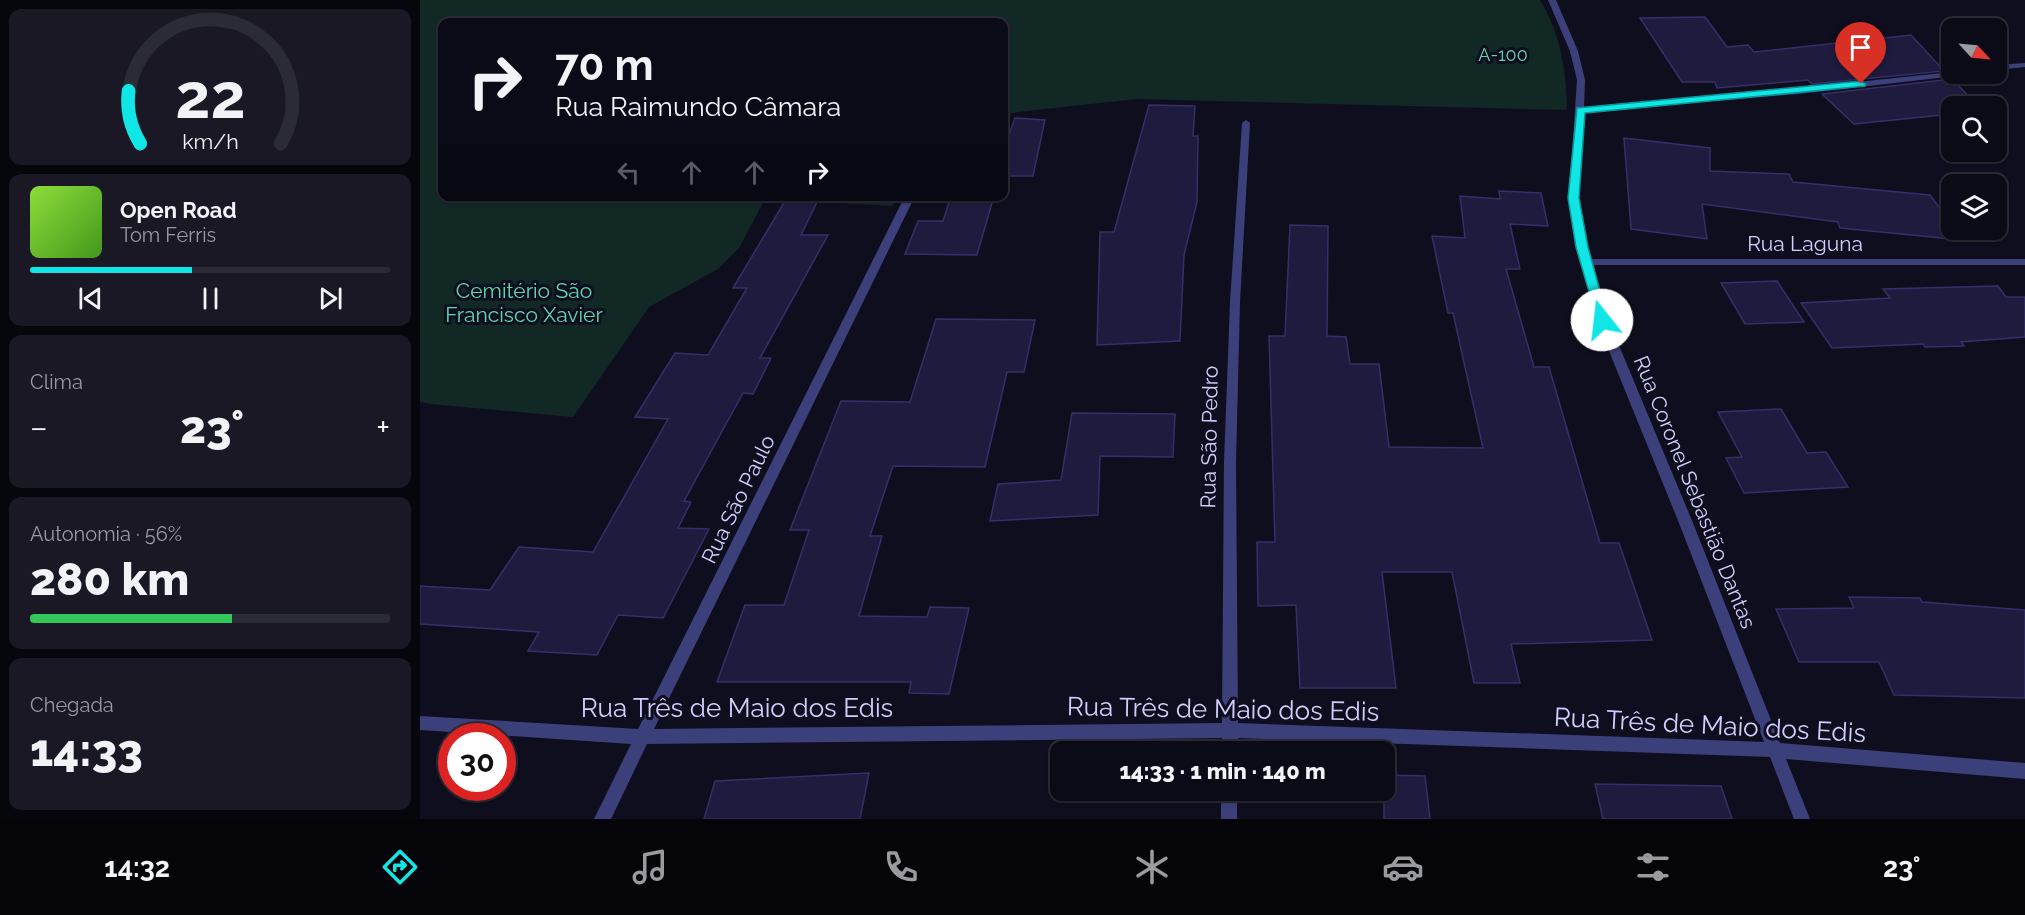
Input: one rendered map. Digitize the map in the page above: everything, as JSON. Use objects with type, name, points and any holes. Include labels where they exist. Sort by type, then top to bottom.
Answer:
[{"type":"street","name":"Rua Coronel Sebastião Dantas","points":[[1552,0],[1574,51],[1581,80],[1574,198],[1586,262],[1602,320],[1686,523],[1802,819]]},
{"type":"street","points":[[2007,67],[2025,65]]},
{"type":"street","points":[[1580,110],[1799,91],[1941,76]]},
{"type":"street","name":"Rua São Pedro","points":[[1230,741],[1230,462],[1235,302],[1246,123]]},
{"type":"street","name":"Rua São Paulo","points":[[602,819],[908,201]]},
{"type":"street","name":"Rua Laguna","points":[[1586,262],[2025,262]]},
{"type":"street","name":"Rua Três de Maio dos Edis","points":[[420,723],[642,737],[1230,730],[1775,750],[2025,771]]},
{"type":"street","points":[[1229,819],[1230,801]]},
{"type":"green space","points":[[420,0],[1540,0],[1553,25],[1566,82],[1567,110],[1137,99],[1008,115],[1008,18],[438,18],[438,201],[764,201],[739,248],[718,269],[649,307],[573,417],[420,402]]},
{"type":"green space","points":[[801,201],[895,201],[892,206]]},
{"type":"building","points":[[1705,17],[1727,47],[1748,45],[1754,52],[1911,35],[1941,68],[1941,71],[1812,84],[1808,80],[1717,88],[1715,82],[1682,82],[1640,18]]},
{"type":"building","points":[[1941,80],[1941,84],[1957,84],[1968,96],[1941,96],[1941,115],[1854,124],[1822,94]]},
{"type":"building","points":[[1149,105],[1195,106],[1193,136],[1198,136],[1197,202],[1184,255],[1180,341],[1097,345],[1100,232],[1114,232]]},
{"type":"building","points":[[1015,118],[1045,120],[1033,176],[1008,176],[1008,138]]},
{"type":"building","points":[[1624,138],[1710,148],[1710,171],[1789,174],[1793,182],[1930,195],[1941,210],[1941,238],[1840,228],[1838,222],[1702,204],[1707,239],[1631,229]]},
{"type":"building","points":[[1499,191],[1541,193],[1548,226],[1510,224],[1520,269],[1506,269],[1534,367],[1549,367],[1600,543],[1619,543],[1652,640],[1511,644],[1520,683],[1474,683],[1452,572],[1382,572],[1396,688],[1300,688],[1296,605],[1258,606],[1257,542],[1275,542],[1269,336],[1285,336],[1290,225],[1328,226],[1327,336],[1346,337],[1350,364],[1379,364],[1389,447],[1483,448],[1453,313],[1448,313],[1432,236],[1465,238],[1460,196],[1500,199]]},
{"type":"building","points":[[785,201],[818,201],[801,235],[828,235],[760,358],[771,358],[753,394],[743,393],[684,501],[691,502],[678,528],[709,529],[663,618],[618,615],[597,655],[528,651],[539,632],[420,624],[420,586],[490,590],[519,547],[593,552],[668,419],[635,417],[675,353],[708,355],[747,288],[733,288]]},
{"type":"building","points":[[949,201],[993,201],[977,255],[905,254],[918,221],[943,221]]},
{"type":"building","points":[[1777,281],[1804,322],[1745,324],[1721,283]]},
{"type":"building","points":[[1998,286],[2006,297],[2025,297],[2025,337],[1961,342],[1964,346],[1925,347],[1923,344],[1832,348],[1801,303],[1890,298],[1883,289]]},
{"type":"building","points":[[936,319],[1035,320],[1024,372],[1007,372],[985,467],[893,466],[870,536],[882,536],[859,616],[927,617],[930,607],[969,608],[949,694],[909,693],[911,682],[717,682],[745,605],[784,605],[809,530],[790,530],[841,401],[910,402]]},
{"type":"building","points":[[1781,409],[1807,453],[1826,452],[1848,487],[1744,493],[1726,458],[1742,457],[1718,412]]},
{"type":"building","points":[[1072,413],[1175,414],[1173,457],[1100,456],[1098,515],[990,521],[998,484],[1061,480]]},
{"type":"building","points":[[1849,597],[1920,598],[1922,602],[2025,610],[2025,698],[1894,695],[1879,662],[1799,662],[1776,609],[1854,608]]},
{"type":"building","points":[[869,773],[860,819],[704,819],[715,781]]},
{"type":"building","points":[[1395,775],[1425,776],[1430,819],[1384,819],[1384,801],[1395,801]]},
{"type":"building","points":[[1595,784],[1721,786],[1732,819],[1603,819]]},
{"type":"route","points":[[1602,320],[1582,247],[1574,198],[1580,110],[1861,84]]},
{"type":"park label","name":"A-100","points":[[1503,54]]},
{"type":"park label","name":"Cemitério São Francisco Xavier","points":[[524,302]]}]
